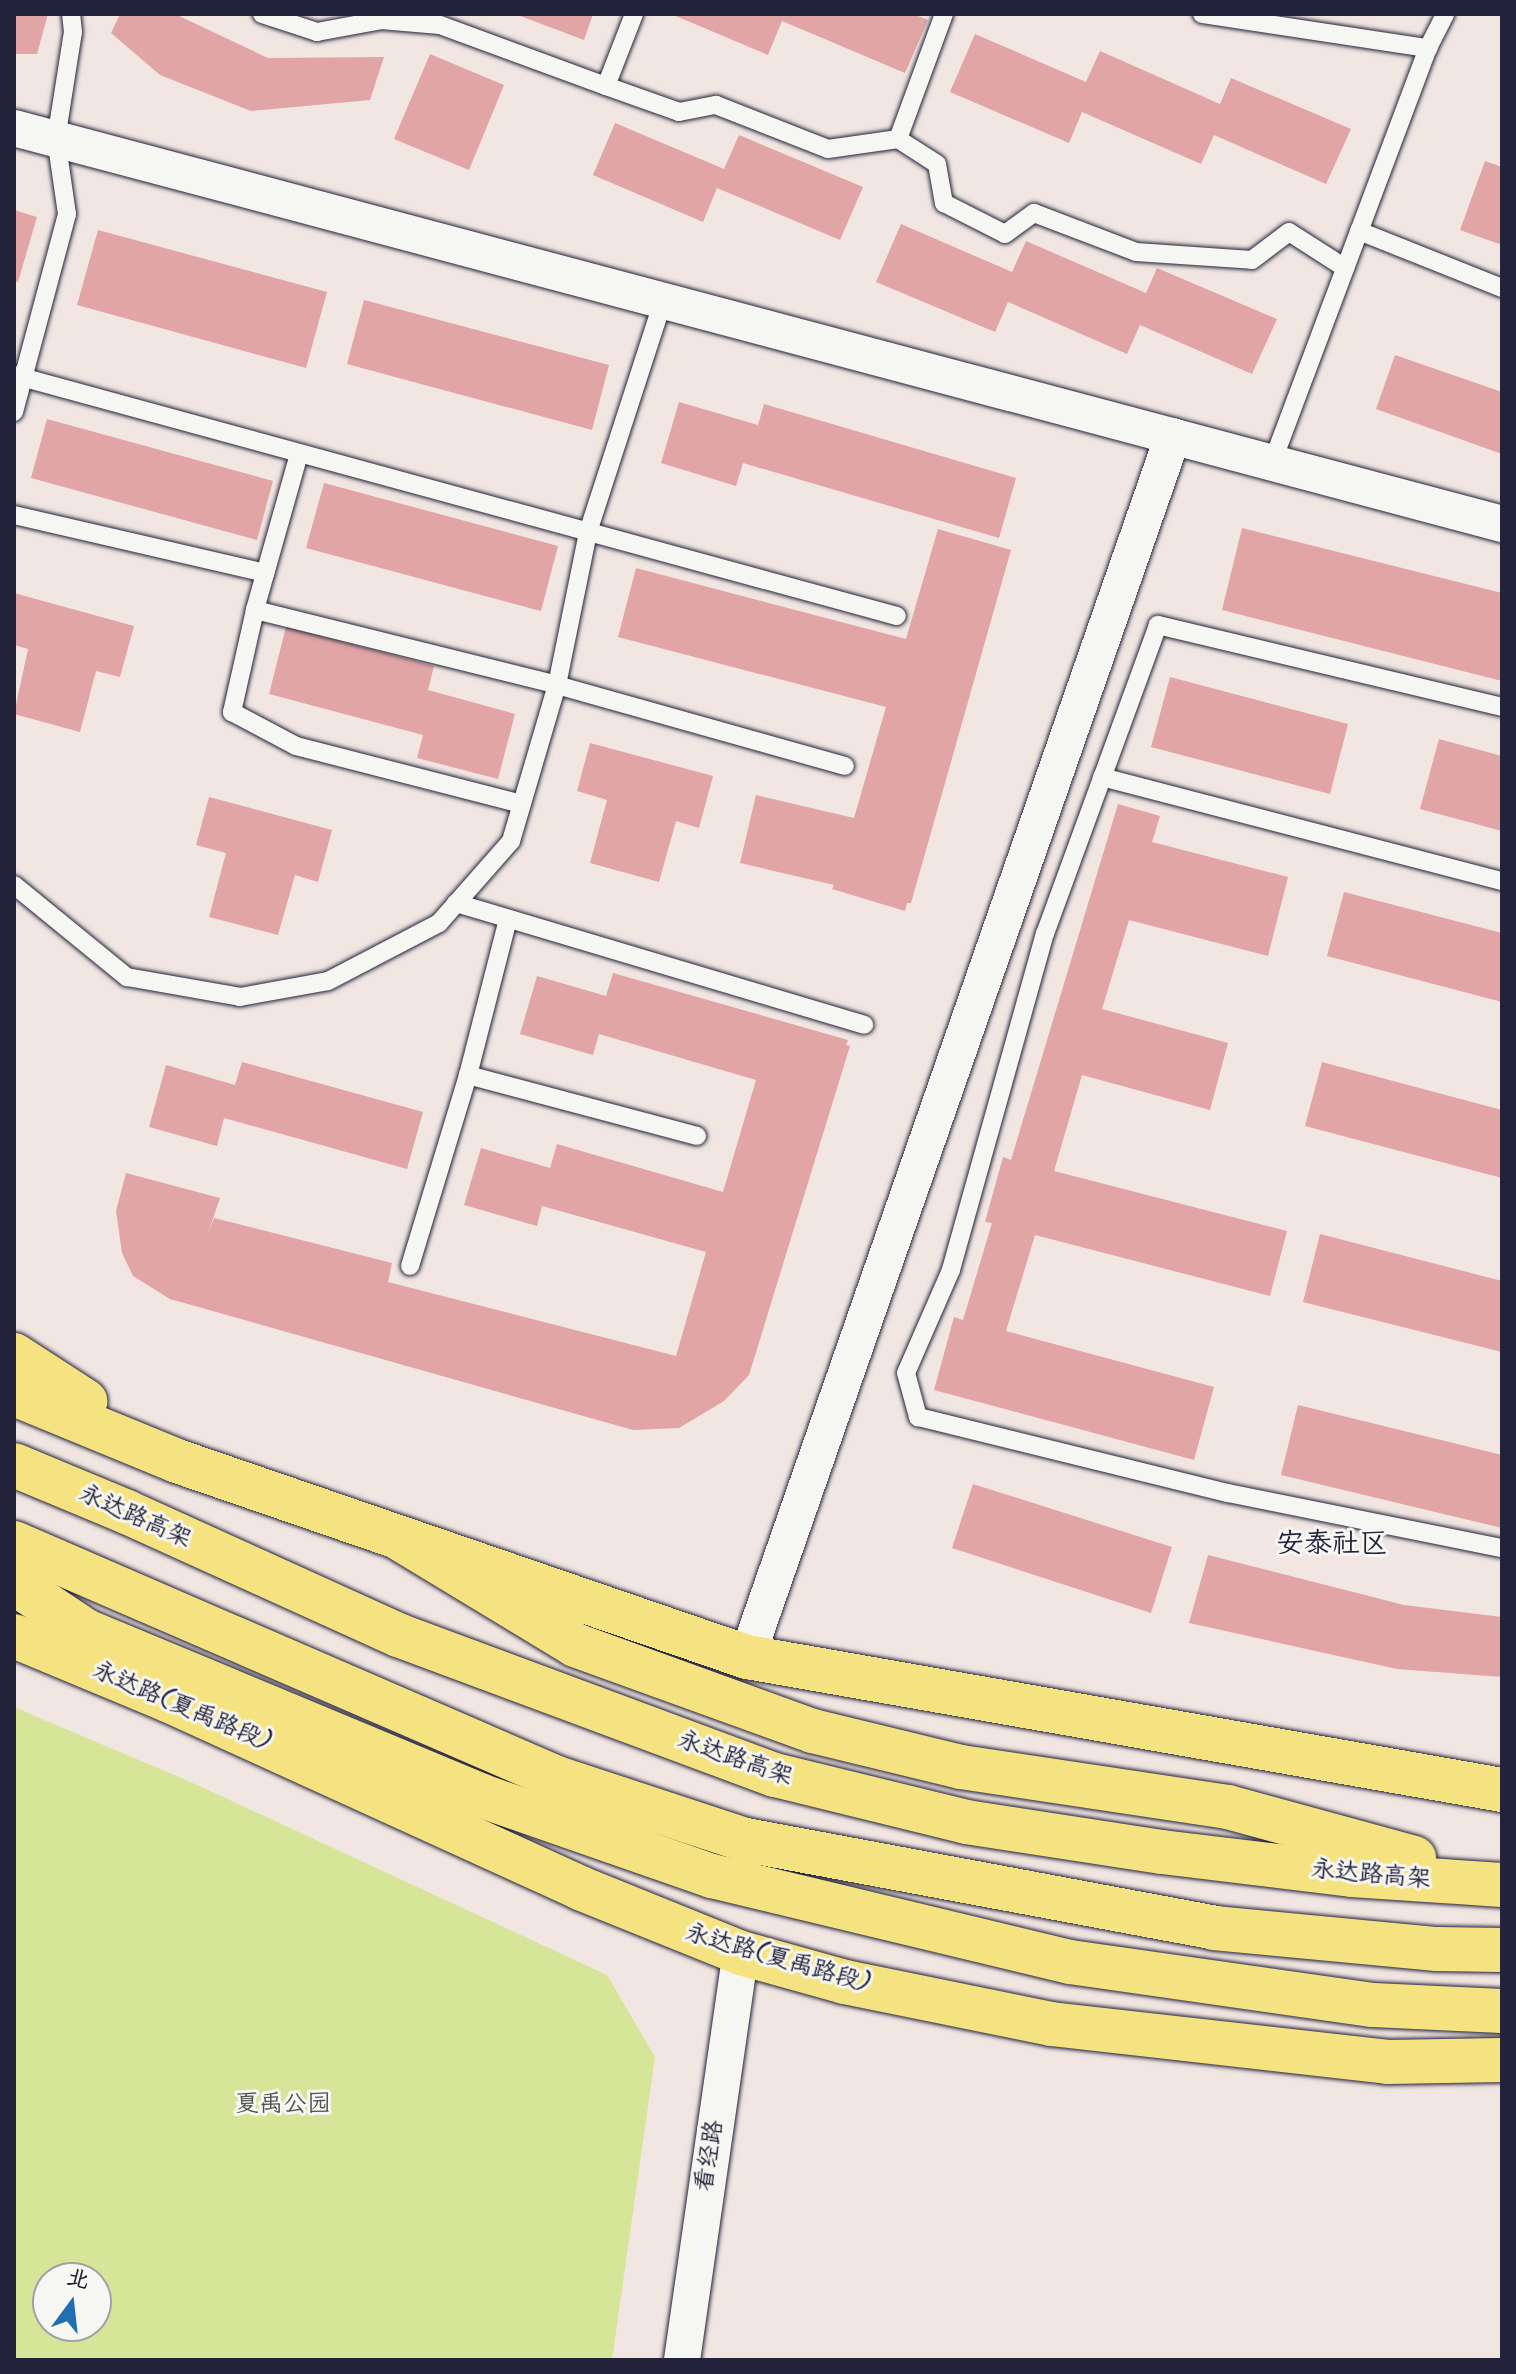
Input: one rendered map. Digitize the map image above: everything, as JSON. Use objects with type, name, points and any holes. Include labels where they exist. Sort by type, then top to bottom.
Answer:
[{"type":"main road","points":[[14,1355],[177,1461]]},
{"type":"main road","points":[[14,1394],[177,1461],[747,1657],[1502,1790]]},
{"type":"main road","name":"永达路高架","points":[[14,1465],[127,1512],[398,1635],[775,1775],[966,1822],[1147,1850],[1352,1875],[1502,1882]]},
{"type":"main road","points":[[397,1537],[575,1645],[813,1731],[961,1767],[1228,1807],[1502,1882]]},
{"type":"main road","points":[[14,1543],[557,1778],[746,1840],[1214,1928],[1437,1949],[1502,1950]]},
{"type":"main road","points":[[14,1583],[86,1631],[482,1796],[712,1876],[1070,1962],[1373,2005],[1502,2011]]},
{"type":"main road","name":"永达路(夏禹路段)","points":[[14,1636],[197,1712],[607,1899],[741,1953],[845,1982],[1051,2024],[1388,2062],[1502,2060]]},
{"type":"street","points":[[14,128],[1502,524]]},
{"type":"street","points":[[747,1657],[1173,436]]},
{"type":"street","name":"看经路","points":[[682,2360],[741,1953]]},
{"type":"lane","points":[[14,412],[19,376],[67,214],[56,139],[73,32],[71,14]]},
{"type":"lane","points":[[262,14],[317,32],[381,20],[440,25],[679,112],[716,105],[828,149],[898,139],[937,164],[944,203],[1005,234],[1034,213],[1136,252],[1252,260],[1289,232],[1345,268]]},
{"type":"lane","points":[[606,86],[634,14]]},
{"type":"lane","points":[[898,139],[944,14]]},
{"type":"lane","points":[[1202,14],[1428,48]]},
{"type":"lane","points":[[1272,463],[1428,48],[1445,14]]},
{"type":"lane","points":[[1359,231],[1502,288]]},
{"type":"lane","points":[[14,885],[127,977],[240,997],[328,981],[439,923],[511,841],[557,685],[588,532],[663,301]]},
{"type":"lane","points":[[19,376],[897,616]]},
{"type":"lane","points":[[299,454],[255,610],[232,712],[296,746],[522,804]]},
{"type":"lane","points":[[14,515],[265,573]]},
{"type":"lane","points":[[255,610],[557,685],[845,766]]},
{"type":"lane","points":[[1502,707],[1158,625],[1045,933],[951,1270],[906,1373],[918,1417],[1228,1493],[1502,1548]]},
{"type":"lane","points":[[1102,777],[1502,881]]},
{"type":"lane","points":[[456,903],[864,1025]]},
{"type":"lane","points":[[410,1266],[468,1075],[508,919]]},
{"type":"lane","points":[[468,1075],[697,1136]]},
{"type":"green space","name":"夏禹公园","points":[[14,1707],[193,1783],[607,1975],[655,2057],[612,2360],[14,2360]]},
{"type":"building","points":[[14,14],[48,14],[37,54],[14,54]]},
{"type":"building","points":[[120,14],[175,14],[268,58],[384,57],[370,100],[251,111],[160,75],[111,33]]},
{"type":"building","points":[[515,14],[593,14],[584,40]]},
{"type":"building","points":[[671,14],[913,14],[928,20],[905,73],[782,21],[768,55]]},
{"type":"building","points":[[975,34],[1086,82],[1100,51],[1220,104],[1231,78],[1351,129],[1326,184],[1214,135],[1201,164],[1082,112],[1069,143],[950,92]]},
{"type":"building","points":[[430,54],[504,85],[469,170],[394,139]]},
{"type":"building","points":[[615,123],[724,169],[739,135],[863,187],[840,240],[717,188],[703,222],[593,175]]},
{"type":"building","points":[[1485,161],[1502,167],[1502,245],[1460,230]]},
{"type":"building","points":[[14,210],[37,217],[18,282],[14,281]]},
{"type":"building","points":[[901,224],[1012,272],[1026,241],[1146,293],[1157,268],[1277,319],[1252,374],[1140,325],[1127,354],[1008,302],[995,332],[876,282]]},
{"type":"building","points":[[98,230],[327,292],[306,368],[77,305]]},
{"type":"building","points":[[364,300],[609,365],[592,430],[347,364]]},
{"type":"building","points":[[1395,355],[1502,392],[1502,454],[1376,409]]},
{"type":"building","points":[[679,402],[758,425],[764,404],[1016,478],[999,538],[743,463],[736,486],[661,463]]},
{"type":"building","points":[[47,419],[273,481],[257,540],[31,478]]},
{"type":"building","points":[[324,483],[558,546],[541,611],[306,548]]},
{"type":"building","points":[[1242,528],[1502,593],[1502,681],[1222,610]]},
{"type":"building","points":[[938,529],[1011,550],[911,903],[907,903],[905,911],[832,889],[834,885],[740,863],[756,795],[854,818],[886,707],[618,637],[636,568],[906,639]]},
{"type":"building","points":[[14,593],[134,626],[120,677],[96,671],[80,732],[14,714],[28,649],[14,645]]},
{"type":"building","points":[[286,627],[434,666],[428,690],[515,714],[498,779],[417,758],[423,735],[269,694]]},
{"type":"building","points":[[1170,677],[1348,724],[1330,794],[1151,747]]},
{"type":"building","points":[[1439,739],[1502,756],[1502,831],[1420,809]]},
{"type":"building","points":[[590,743],[713,776],[699,828],[676,821],[659,882],[590,863],[607,800],[577,791]]},
{"type":"building","points":[[209,797],[332,830],[318,882],[295,875],[278,935],[209,917],[226,853],[196,845]]},
{"type":"building","points":[[1118,804],[1160,816],[1152,842],[1288,877],[1268,956],[1129,920],[1102,1009],[1228,1043],[1210,1110],[1082,1075],[1054,1171],[1287,1231],[1270,1296],[1035,1235],[1006,1331],[1214,1387],[1194,1460],[934,1390],[954,1317],[963,1320],[992,1223],[985,1222],[1003,1157],[1011,1160]]},
{"type":"building","points":[[1344,892],[1502,933],[1502,1002],[1327,956]]},
{"type":"building","points":[[613,973],[848,1040],[846,1045],[850,1046],[749,1375],[724,1401],[679,1428],[633,1430],[170,1299],[133,1276],[122,1253],[116,1211],[126,1173],[220,1198],[207,1236],[214,1218],[392,1263],[388,1282],[676,1356],[706,1252],[542,1206],[537,1226],[464,1205],[481,1148],[550,1168],[557,1144],[723,1192],[756,1080],[599,1034],[593,1055],[520,1034],[537,976],[606,996]]},
{"type":"building","points":[[242,1062],[423,1112],[407,1169],[224,1118],[217,1146],[149,1127],[166,1065],[235,1085]]},
{"type":"building","points":[[1322,1062],[1502,1110],[1502,1178],[1305,1126]]},
{"type":"building","points":[[1320,1234],[1502,1281],[1502,1352],[1303,1302]]},
{"type":"building","points":[[1298,1405],[1502,1455],[1502,1528],[1281,1475]]},
{"type":"building","points":[[973,1484],[1172,1547],[1151,1613],[952,1548]]},
{"type":"building","points":[[1208,1555],[1404,1605],[1502,1617],[1502,1677],[1397,1669],[1189,1623]]},
{"type":"district","name":"安泰社区","points":[[1332,1545]]}]
